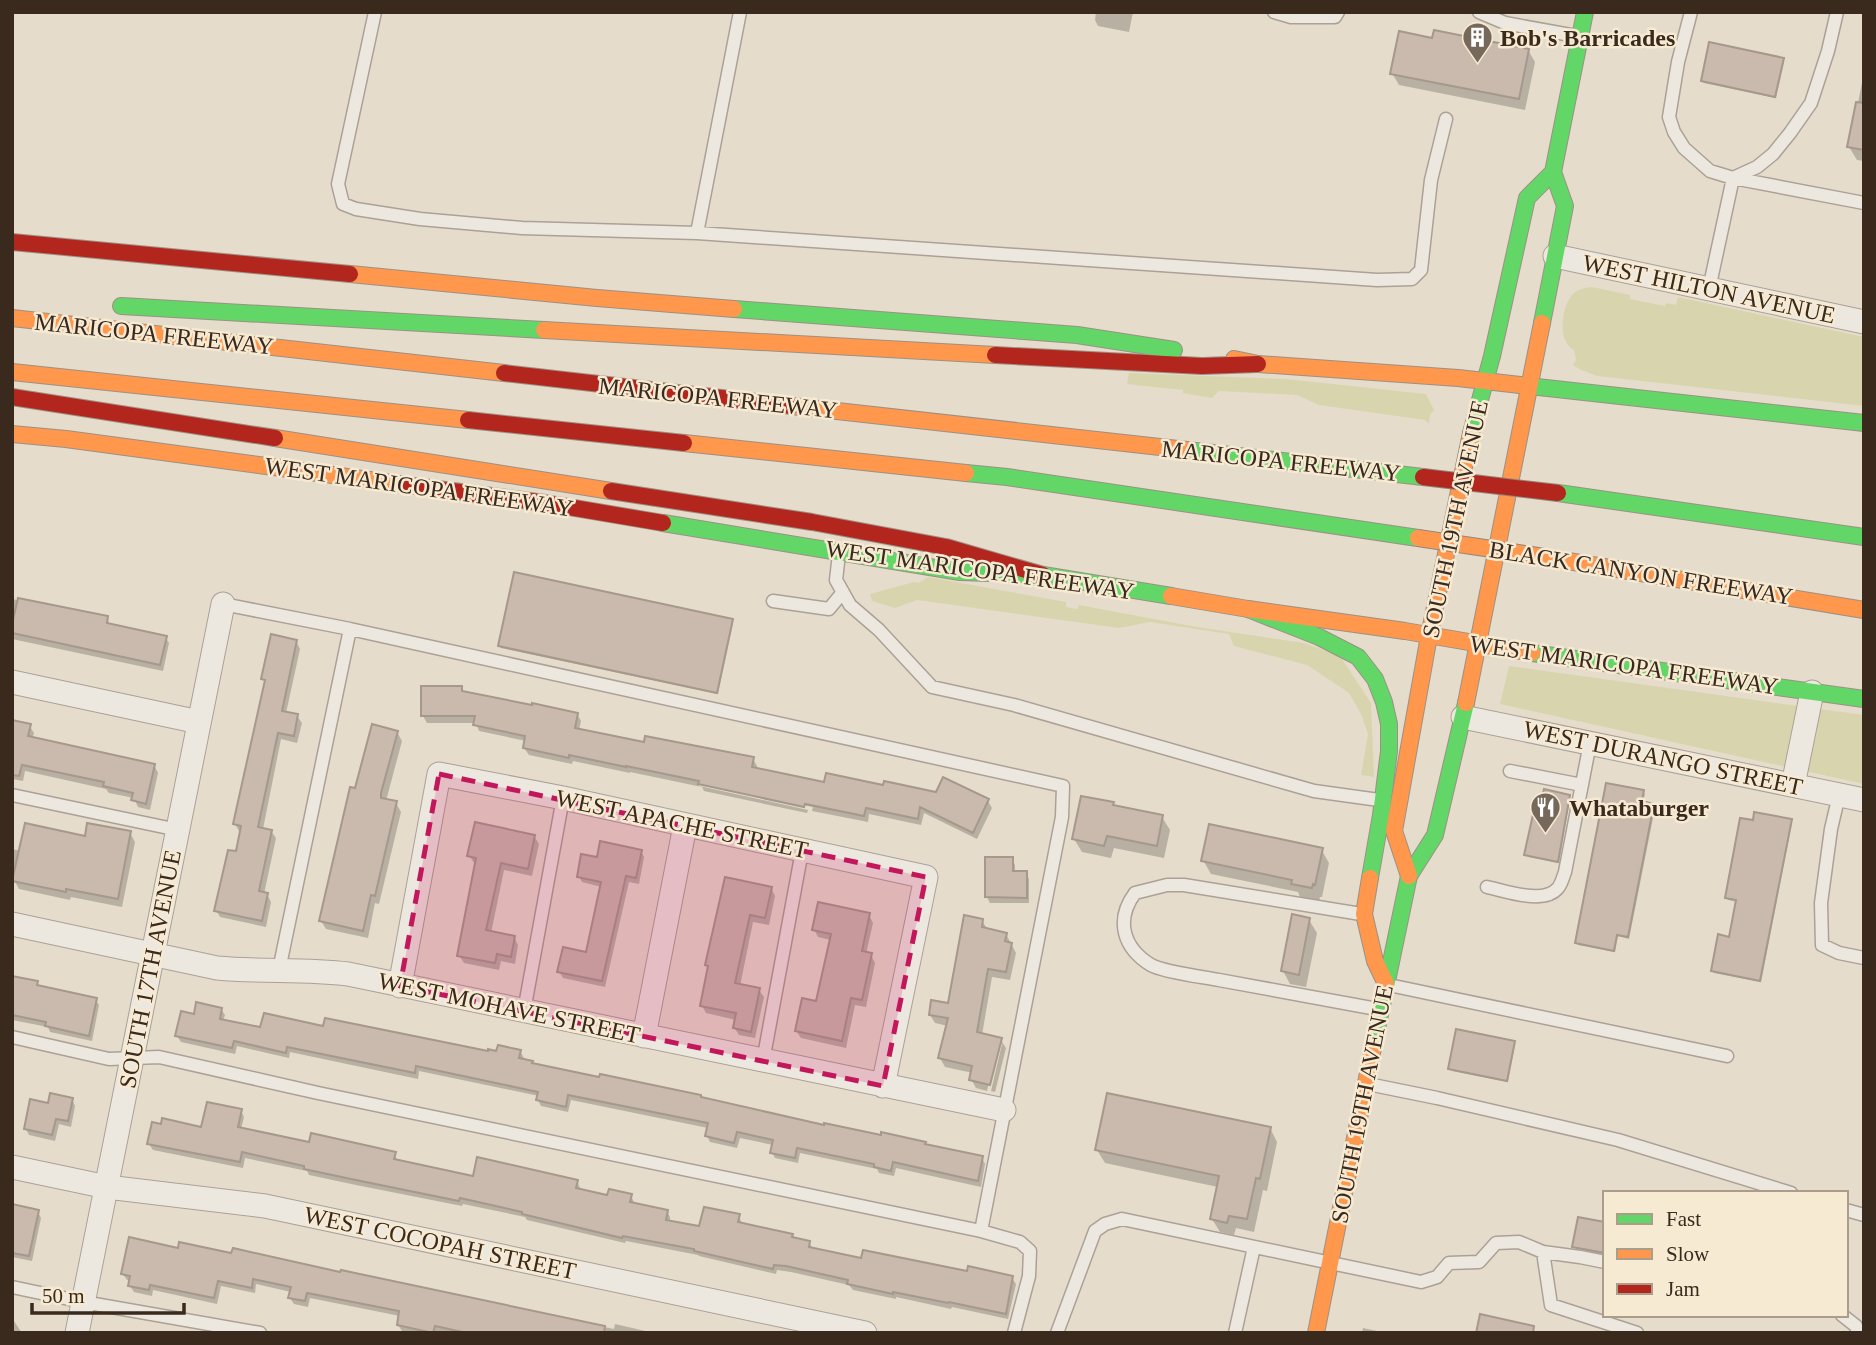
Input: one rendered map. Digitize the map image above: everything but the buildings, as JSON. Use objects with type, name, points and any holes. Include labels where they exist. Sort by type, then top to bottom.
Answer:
[{"type":"main road","name":"SOUTH 19TH AVENUE","points":[[1316,1333],[1409,876],[1436,835],[1463,717],[1564,206],[1553,172],[1585,12]]},
{"type":"main road","name":"SOUTH 19TH AVENUE","points":[[1409,876],[1394,831],[1429,636],[1472,430],[1486,381],[1527,198],[1553,172]]},
{"type":"main road","points":[[12,243],[597,298],[1077,335],[1258,364],[1486,381],[1864,423]]},
{"type":"main road","points":[[111,306],[1058,359],[1202,366],[1258,364]]},
{"type":"main road","name":"MARICOPA FREEWAY","points":[[12,318],[1423,477],[1864,537]]},
{"type":"main road","name":"MARICOPA FREEWAY","points":[[12,372],[1007,477],[1418,538]]},
{"type":"main road","points":[[12,397],[812,522],[946,547],[1043,575]]},
{"type":"main road","name":"WEST MARICOPA FREEWAY","points":[[12,435],[66,439],[545,503],[960,572],[1043,575],[1476,645],[1864,699]]},
{"type":"main road","name":"BLACK CANYON FREEWAY","points":[[1418,538],[1864,610]]},
{"type":"main road","points":[[1248,609],[1338,645],[1358,657],[1375,678],[1387,713],[1389,751],[1364,915],[1375,961],[1386,984]]},
{"type":"street","name":"WEST HILTON AVENUE","points":[[1555,256],[1864,322]]},
{"type":"street","name":"SOUTH 17TH AVENUE","points":[[76,1333],[223,604]]},
{"type":"street","points":[[12,682],[199,722]]},
{"type":"street","points":[[1793,785],[1812,692]]},
{"type":"street","name":"WEST DURANGO STREET","points":[[1463,717],[1864,800]]},
{"type":"street","name":"WEST APACHE STREET","points":[[400,986],[439,774],[563,797],[926,877],[883,1086]]},
{"type":"street","points":[[644,1036],[685,825]]},
{"type":"street","name":"WEST MOHAVE STREET","points":[[12,924],[217,968],[348,974],[1004,1110]]},
{"type":"street","name":"WEST COCOPAH STREET","points":[[12,1167],[107,1187],[265,1206],[865,1333]]},
{"type":"lane","points":[[375,12],[338,184],[343,204],[356,209],[420,219],[509,227],[697,233],[1377,279],[1412,279],[1421,270],[1431,180],[1446,119]]},
{"type":"lane","points":[[697,233],[740,12]]},
{"type":"lane","points":[[1274,12],[1292,17],[1335,17],[1338,12]]},
{"type":"lane","points":[[1479,12],[1505,23],[1580,37]]},
{"type":"lane","points":[[1691,12],[1678,62],[1669,117],[1674,132],[1690,154],[1710,171],[1733,178],[1864,203]]},
{"type":"lane","points":[[1733,178],[1758,167],[1773,154],[1811,103],[1837,12]]},
{"type":"lane","points":[[1709,289],[1733,178]]},
{"type":"lane","points":[[839,552],[836,580],[850,605],[879,631],[932,687],[1014,705],[1314,791],[1383,800]]},
{"type":"lane","points":[[773,601],[829,609],[843,592]]},
{"type":"lane","points":[[223,604],[350,629],[1063,786],[1062,817],[981,1231]]},
{"type":"lane","points":[[279,971],[350,629]]},
{"type":"lane","points":[[1487,887],[1534,897],[1557,889],[1565,872],[1590,743]]},
{"type":"lane","points":[[1510,771],[1582,785]]},
{"type":"lane","points":[[1839,794],[1831,829],[1821,903],[1822,945],[1839,953],[1864,958]]},
{"type":"lane","points":[[12,795],[178,830]]},
{"type":"lane","points":[[524,1011],[563,797]]},
{"type":"lane","points":[[763,1061],[802,851]]},
{"type":"lane","points":[[1364,915],[1184,885],[1167,885],[1135,893],[1128,903],[1124,918],[1125,936],[1135,952],[1153,966],[1381,1010]]},
{"type":"lane","points":[[1386,984],[1727,1056]]},
{"type":"lane","points":[[12,1037],[109,1059],[159,1057],[318,1093],[981,1231],[1020,1242],[1030,1251],[1029,1276],[1014,1333]]},
{"type":"lane","points":[[1365,1084],[1618,1140],[1784,1191]]},
{"type":"lane","points":[[1057,1333],[1095,1231],[1105,1224],[1122,1219],[1421,1282],[1437,1277],[1449,1263],[1479,1262],[1496,1243],[1519,1242],[1543,1252],[1603,1262]]},
{"type":"lane","points":[[1236,1333],[1254,1247]]},
{"type":"lane","points":[[1543,1252],[1551,1306],[1637,1333]]},
{"type":"lane","points":[[12,1287],[260,1333]]},
{"type":"lane","points":[[1845,1317],[1856,1326],[1858,1333]]},
{"type":"highlighted area","points":[[439,774],[926,877],[883,1086],[400,986]]},
{"type":"shaded area","points":[[1592,287],[1665,306],[1666,303],[1676,305],[1678,297],[1864,337],[1864,406],[1597,376],[1581,370],[1573,365],[1576,360],[1574,350],[1565,340],[1563,316],[1572,295],[1581,289]]},
{"type":"shaded area","points":[[1129,373],[1286,379],[1426,394],[1434,410],[1429,424],[1425,420],[1319,405],[1297,395],[1219,391],[1212,398],[1183,393],[1183,390],[1127,384]]},
{"type":"shaded area","points":[[928,577],[1066,602],[1066,607],[1077,609],[1079,605],[1304,643],[1340,656],[1371,703],[1374,777],[1361,775],[1368,734],[1349,693],[1307,665],[1234,646],[1229,634],[1150,622],[1119,628],[917,600],[895,608],[872,601],[870,594],[919,583]]},
{"type":"shaded area","points":[[1509,666],[1864,715],[1864,784],[1500,704]]},
{"type":"traffic: fast","points":[[1542,323],[1565,206],[1553,172],[1585,12]]},
{"type":"traffic: fast","points":[[1471,433],[1492,356],[1527,198],[1553,172]]},
{"type":"traffic: fast","points":[[121,306],[544,330]]},
{"type":"traffic: fast","points":[[734,309],[1077,335],[1174,350]]},
{"type":"traffic: fast","points":[[1520,385],[1864,423]]},
{"type":"traffic: fast","points":[[1187,450],[1423,477]]},
{"type":"traffic: fast","points":[[966,473],[1418,538]]},
{"type":"traffic: fast","points":[[1558,493],[1864,537]]},
{"type":"traffic: fast","points":[[663,523],[960,572],[1043,575],[1171,596]]},
{"type":"traffic: fast","points":[[1248,609],[1319,637],[1358,657],[1375,679],[1389,724],[1389,751],[1370,878]]},
{"type":"traffic: fast","points":[[1532,653],[1864,699]]},
{"type":"traffic: fast","points":[[1373,1048],[1409,876],[1435,835],[1466,703]]},
{"type":"traffic: slow","points":[[350,274],[734,309]]},
{"type":"traffic: slow","points":[[12,318],[504,373]]},
{"type":"traffic: slow","points":[[1466,703],[1542,323]]},
{"type":"traffic: slow","points":[[544,330],[995,355]]},
{"type":"traffic: slow","points":[[1234,359],[1258,364],[1520,385]]},
{"type":"traffic: slow","points":[[12,372],[468,420]]},
{"type":"traffic: slow","points":[[792,406],[1187,450]]},
{"type":"traffic: slow","points":[[1409,876],[1394,831],[1429,636],[1471,433]]},
{"type":"traffic: slow","points":[[12,434],[399,484]]},
{"type":"traffic: slow","points":[[275,438],[611,491]]},
{"type":"traffic: slow","points":[[684,443],[966,473]]},
{"type":"traffic: slow","points":[[1418,538],[1538,556]]},
{"type":"traffic: slow","points":[[1538,556],[1864,610]]},
{"type":"traffic: slow","points":[[1171,596],[1532,653]]},
{"type":"traffic: slow","points":[[1370,878],[1364,914],[1375,961],[1386,984]]},
{"type":"traffic: slow","points":[[1316,1333],[1373,1048]]},
{"type":"traffic: jam","points":[[12,242],[350,274]]},
{"type":"traffic: jam","points":[[995,355],[1202,366],[1258,364]]},
{"type":"traffic: jam","points":[[504,373],[792,406]]},
{"type":"traffic: jam","points":[[12,397],[275,438]]},
{"type":"traffic: jam","points":[[468,420],[684,443]]},
{"type":"traffic: jam","points":[[1423,477],[1558,493]]},
{"type":"traffic: jam","points":[[399,484],[545,503],[663,523]]},
{"type":"traffic: jam","points":[[611,491],[812,522],[946,547],[1043,575]]},
{"type":"place","name":"Bob's Barricades","points":[[1477,65]]},
{"type":"place","name":"Whataburger","points":[[1546,835]]}]
